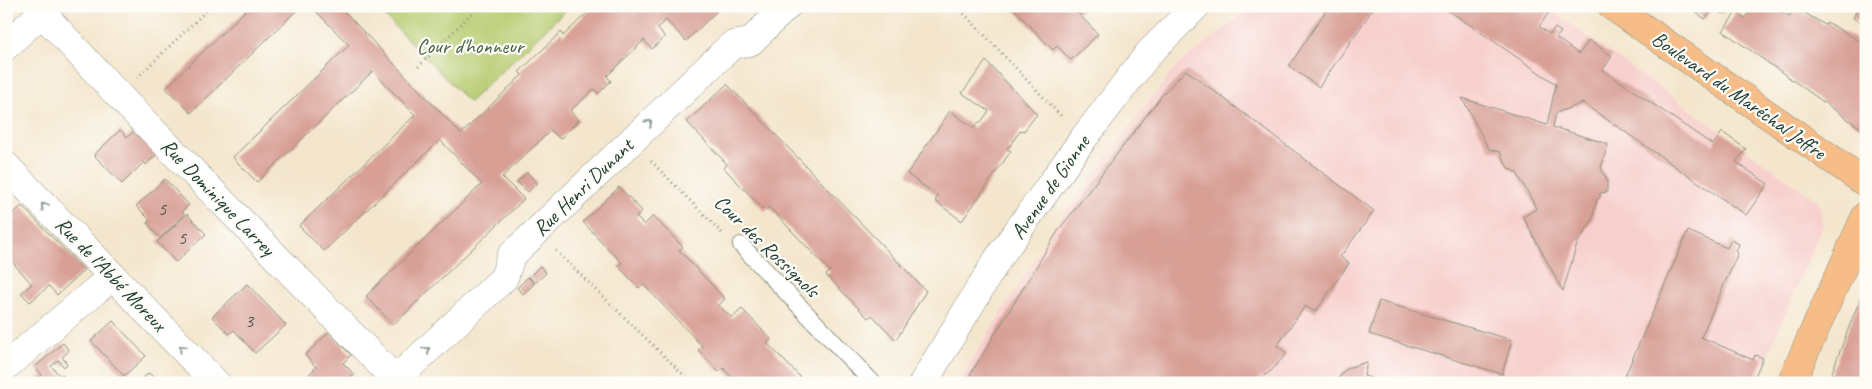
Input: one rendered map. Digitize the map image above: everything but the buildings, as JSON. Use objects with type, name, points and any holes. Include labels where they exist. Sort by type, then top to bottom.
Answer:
[{"type":"main road","name":"Boulevard du Maréchal Joffre","points":[[1612,6],[1866,183]]},
{"type":"main road","points":[[1791,383],[1866,215]]},
{"type":"street","name":"Rue Henri Dunant","points":[[393,381],[504,278],[511,256],[631,141],[732,45],[750,42],[787,6]]},
{"type":"street","name":"Avenue de Gionne","points":[[923,383],[997,260],[1083,139],[1149,53],[1196,6]]},
{"type":"street","name":"Rue Dominique Larrey","points":[[45,10],[119,96],[393,381]]},
{"type":"street","points":[[6,46],[45,10]]},
{"type":"street","name":"Rue de l'Abbé Moreux","points":[[6,166],[216,383]]},
{"type":"street","points":[[6,366],[113,276]]},
{"type":"lane","name":"Cour des Rossignols","points":[[741,245],[873,383]]},
{"type":"path","points":[[119,96],[210,6]]},
{"type":"path","points":[[418,67],[479,6]]},
{"type":"path","points":[[957,6],[1083,139]]},
{"type":"path","name":"Cour des Rossignols","points":[[631,141],[733,244],[741,245]]},
{"type":"path","points":[[537,232],[692,383]]},
{"type":"shaded area","points":[[1253,6],[1545,6],[1819,202],[1823,224],[1756,383],[958,383],[1055,226],[1176,67]]},
{"type":"green space","name":"Cour d'honneur","points":[[375,6],[570,6],[469,102]]}]
